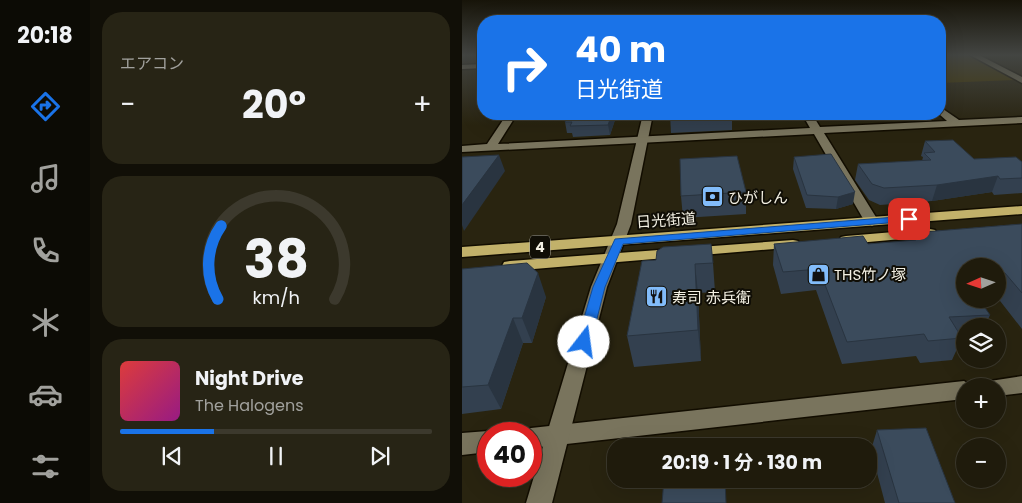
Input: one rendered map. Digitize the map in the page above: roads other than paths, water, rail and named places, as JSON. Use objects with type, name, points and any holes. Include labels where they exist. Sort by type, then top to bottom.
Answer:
[{"type":"highway","name":"日光街道","points":[[500,267],[614,250],[872,222],[1022,210]]},
{"type":"highway","points":[[832,241],[942,232]]},
{"type":"highway","name":"日光街道","points":[[462,252],[614,250],[803,243]]},
{"type":"street","points":[[946,115],[956,124]]},
{"type":"street","points":[[490,148],[508,120]]},
{"type":"street","points":[[539,503],[599,287],[614,250],[647,120]]},
{"type":"street","points":[[811,120],[872,222]]},
{"type":"street","points":[[462,149],[1022,120]]},
{"type":"street","points":[[1006,386],[1022,384]]},
{"type":"street","points":[[542,437],[956,391]]},
{"type":"street","points":[[462,444],[477,443]]},
{"type":"place","name":"ひがしん","points":[[712,197]]},
{"type":"place","name":"THS竹ノ塚","points":[[818,274]]},
{"type":"place","name":"寿司 赤兵衛","points":[[656,297]]}]
